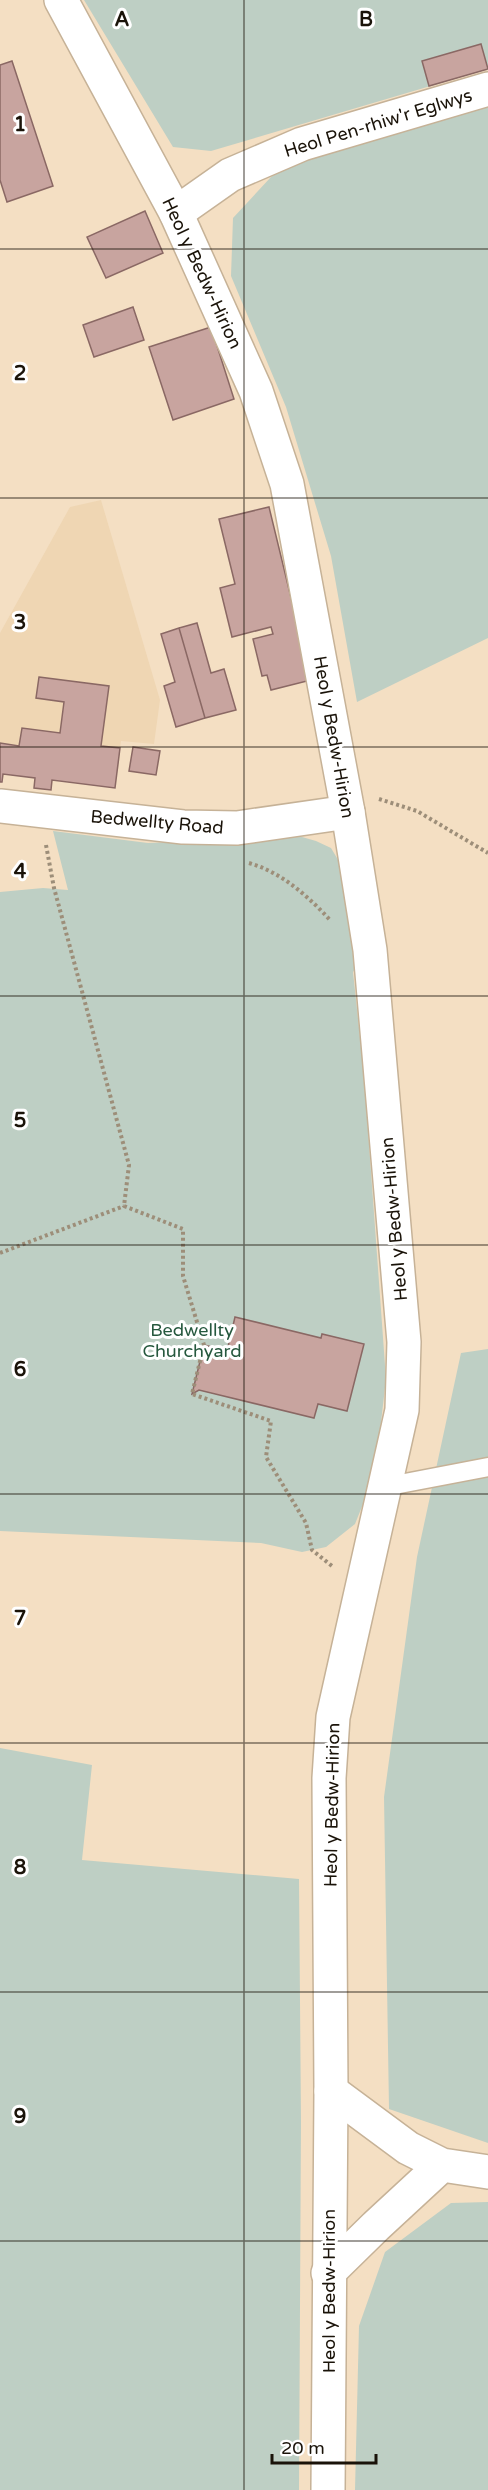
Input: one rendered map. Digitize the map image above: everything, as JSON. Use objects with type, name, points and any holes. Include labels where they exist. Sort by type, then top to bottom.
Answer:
[{"type":"street","name":"Heol y Bedw-Hirion","points":[[61,0],[176,213],[256,391],[287,484],[347,807],[370,950],[405,1342],[402,1410],[333,1717],[329,1778],[331,2091],[328,2490]]},
{"type":"street","name":"Heol Pen-rhiw'r Eglwys","points":[[176,213],[230,176],[302,144],[488,89]]},
{"type":"street","name":"Bedwellty Road","points":[[0,806],[183,827],[237,828],[347,807]]},
{"type":"street","points":[[331,2091],[408,2148],[442,2165],[488,2172]]},
{"type":"street","points":[[328,2273],[442,2165]]},
{"type":"lane","points":[[384,1487],[488,1467]]},
{"type":"path","points":[[347,807],[375,797],[417,811],[488,853]]},
{"type":"path","points":[[47,812],[44,834],[54,888],[129,1165],[124,1206]]},
{"type":"path","points":[[240,860],[278,875],[309,898],[349,940],[357,952],[370,950]]},
{"type":"path","points":[[0,1253],[124,1206],[183,1229],[183,1276],[204,1345],[192,1394],[271,1421],[266,1457],[306,1523],[312,1550],[361,1590]]},
{"type":"shaded area","points":[[101,500],[160,700],[154,744],[121,741],[115,788],[53,780],[51,790],[34,788],[35,778],[4,774],[0,782],[0,633],[70,507]]},
{"type":"green space","points":[[84,0],[488,0],[488,69],[211,151],[173,147]]},
{"type":"green space","points":[[488,107],[488,638],[357,702],[331,556],[286,407],[231,276],[233,218],[271,177],[304,159]]},
{"type":"green space","name":"Bedwellty Churchyard","points":[[53,831],[148,843],[302,837],[331,848],[343,868],[358,965],[353,972],[364,1075],[386,1379],[375,1474],[355,1524],[326,1547],[302,1552],[261,1543],[0,1531],[0,892],[43,888],[68,890]]},
{"type":"green space","points":[[488,1349],[488,2143],[389,2109],[384,1797],[417,1557],[461,1353]]},
{"type":"green space","points":[[0,1748],[92,1765],[82,1860],[299,1879],[301,2121],[299,2490],[0,2490]]},
{"type":"green space","points":[[488,2202],[488,2490],[355,2490],[359,2326],[385,2252],[451,2203]]},
{"type":"building","points":[[481,44],[488,69],[429,86],[422,61]]},
{"type":"building","points":[[12,61],[53,186],[7,202],[0,180],[0,65]]},
{"type":"building","points":[[145,211],[163,253],[106,278],[87,237]]},
{"type":"building","points":[[133,307],[144,340],[94,357],[83,325]]},
{"type":"building","points":[[211,327],[234,399],[173,420],[149,347]]},
{"type":"building","points":[[269,507],[311,680],[271,690],[267,675],[262,676],[253,639],[273,634],[271,627],[232,637],[220,588],[235,584],[219,519]]},
{"type":"building","points":[[197,623],[211,673],[224,669],[236,710],[205,718],[179,628]]},
{"type":"building","points":[[179,628],[205,718],[176,727],[164,686],[175,682],[161,634]]},
{"type":"building","points":[[39,677],[109,686],[101,746],[120,748],[115,788],[52,780],[51,790],[34,788],[35,778],[3,774],[2,782],[0,782],[0,743],[19,746],[22,728],[60,733],[64,702],[36,698]]},
{"type":"building","points":[[133,747],[160,751],[156,775],[129,771]]},
{"type":"building","points":[[235,1317],[321,1338],[322,1334],[364,1344],[347,1411],[318,1404],[314,1418],[199,1390],[192,1394],[204,1345],[227,1351]]}]
